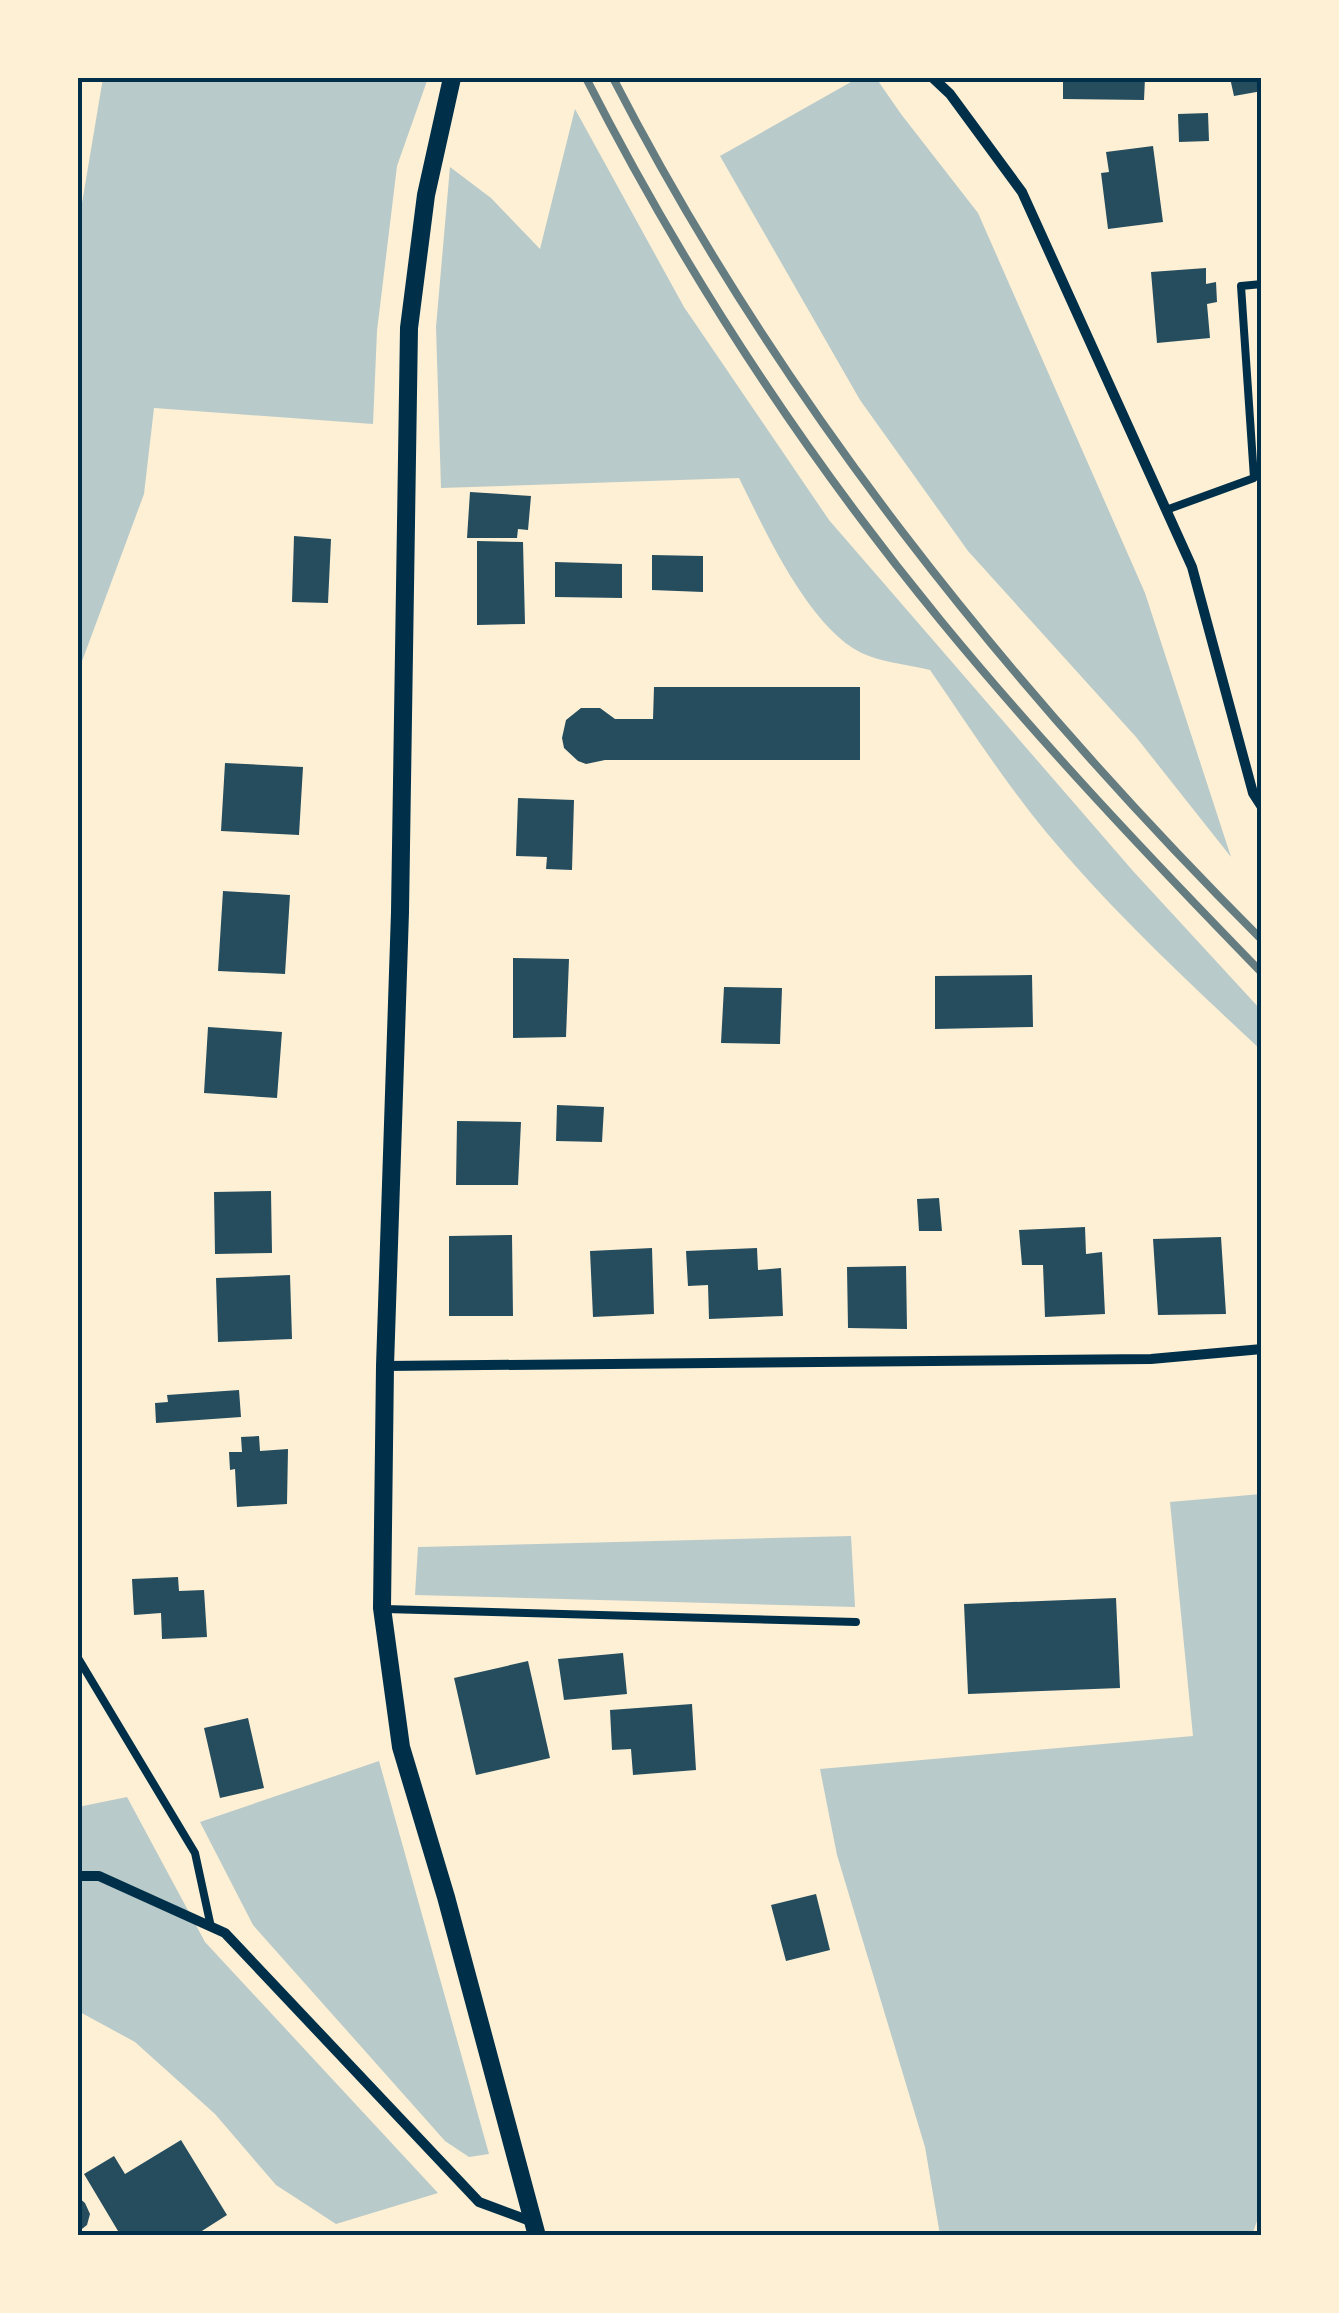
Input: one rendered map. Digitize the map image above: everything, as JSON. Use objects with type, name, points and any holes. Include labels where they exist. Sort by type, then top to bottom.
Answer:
[{"type":"street","points":[[452,78],[426,196],[410,328],[382,1608],[402,1747],[535,2229]]},
{"type":"street","points":[[933,78],[950,94],[1022,192],[1166,510],[1192,568],[1253,793],[1262,807]]},
{"type":"street","points":[[385,1366],[1151,1359],[1262,1348]]},
{"type":"street","points":[[78,1876],[99,1876],[225,1933],[480,2202],[535,2229]]},
{"type":"lane","points":[[1166,510],[1254,478],[1241,286],[1262,284]]},
{"type":"lane","points":[[382,1608],[856,1622]]},
{"type":"lane","points":[[78,1658],[195,1853],[211,1927]]},
{"type":"shaded area","points":[[103,78],[428,78],[397,166],[377,331],[373,424],[154,408],[144,494],[78,672],[78,227]]},
{"type":"shaded area","points":[[858,78],[876,78],[978,213],[1145,593],[1231,857],[1136,737],[968,551],[860,400],[720,156]]},
{"type":"shaded area","points":[[575,109],[684,307],[829,520],[1133,871],[1261,1010],[1261,1050],[1150,944],[1071,861],[1016,793],[930,670],[869,656],[848,645],[828,627],[792,579],[739,478],[441,488],[436,327],[450,167],[491,198],[540,249]]},
{"type":"shaded area","points":[[1261,1494],[1262,2207],[1252,2235],[940,2235],[925,2147],[837,1855],[820,1769],[1193,1736],[1170,1502]]},
{"type":"shaded area","points":[[851,1536],[855,1607],[415,1595],[418,1547]]},
{"type":"shaded area","points":[[379,1761],[489,2154],[469,2157],[445,2141],[253,1925],[200,1822]]},
{"type":"shaded area","points":[[127,1797],[205,1942],[438,2193],[336,2224],[276,2185],[215,2114],[135,2042],[78,2011],[78,1807]]},
{"type":"building","points":[[1063,78],[1145,78],[1144,100],[1063,99]]},
{"type":"building","points":[[1230,78],[1262,78],[1262,91],[1234,96]]},
{"type":"building","points":[[1208,113],[1209,141],[1179,142],[1178,114]]},
{"type":"building","points":[[1153,146],[1163,222],[1108,229],[1101,173],[1109,172],[1106,152]]},
{"type":"building","points":[[1206,268],[1206,284],[1216,282],[1217,302],[1207,304],[1210,338],[1157,343],[1151,272]]},
{"type":"building","points":[[470,492],[531,496],[528,530],[518,529],[517,538],[467,538]]},
{"type":"building","points":[[294,536],[331,539],[328,603],[292,602]]},
{"type":"building","points":[[477,541],[523,542],[525,624],[477,625]]},
{"type":"building","points":[[652,555],[703,556],[703,592],[652,590]]},
{"type":"building","points":[[555,562],[622,564],[622,598],[555,597]]},
{"type":"building","points":[[654,687],[860,687],[860,760],[605,760],[586,764],[564,748],[566,720],[581,708],[600,708],[615,719],[653,719]]},
{"type":"building","points":[[225,763],[303,767],[299,835],[221,831]]},
{"type":"building","points":[[518,798],[574,800],[572,870],[546,869],[547,857],[516,856]]},
{"type":"building","points":[[223,891],[290,895],[285,974],[218,971]]},
{"type":"building","points":[[513,958],[569,959],[566,1037],[513,1038]]},
{"type":"building","points":[[1032,975],[1033,1027],[935,1029],[935,976]]},
{"type":"building","points":[[724,987],[782,988],[780,1044],[721,1043]]},
{"type":"building","points":[[208,1027],[282,1032],[277,1098],[204,1093]]},
{"type":"building","points":[[557,1105],[604,1107],[602,1142],[556,1141]]},
{"type":"building","points":[[457,1121],[521,1122],[518,1185],[456,1185]]},
{"type":"building","points":[[271,1191],[272,1253],[215,1254],[214,1192]]},
{"type":"building","points":[[939,1198],[942,1231],[919,1231],[917,1199]]},
{"type":"building","points":[[1085,1227],[1086,1254],[1102,1252],[1105,1314],[1045,1317],[1043,1265],[1022,1265],[1019,1230]]},
{"type":"building","points":[[512,1235],[513,1316],[449,1316],[449,1236]]},
{"type":"building","points":[[1221,1237],[1226,1314],[1158,1315],[1153,1239]]},
{"type":"building","points":[[652,1248],[654,1314],[593,1317],[590,1251]]},
{"type":"building","points":[[757,1248],[758,1270],[781,1268],[783,1316],[709,1319],[708,1285],[688,1286],[686,1251]]},
{"type":"building","points":[[906,1266],[907,1329],[848,1328],[847,1267]]},
{"type":"building","points":[[290,1275],[292,1339],[218,1342],[216,1278]]},
{"type":"building","points":[[239,1390],[241,1417],[156,1423],[155,1403],[168,1402],[167,1395]]},
{"type":"building","points":[[259,1436],[260,1451],[288,1449],[287,1504],[237,1507],[235,1469],[230,1470],[229,1452],[242,1452],[241,1437]]},
{"type":"building","points":[[178,1577],[179,1591],[204,1590],[207,1637],[162,1639],[161,1613],[134,1615],[132,1579]]},
{"type":"building","points":[[1116,1598],[1120,1688],[968,1694],[964,1604]]},
{"type":"building","points":[[623,1653],[627,1694],[564,1700],[558,1659]]},
{"type":"building","points":[[528,1661],[550,1758],[476,1775],[454,1678]]},
{"type":"building","points":[[692,1704],[696,1770],[633,1775],[631,1749],[612,1750],[610,1710]]},
{"type":"building","points":[[248,1718],[264,1788],[220,1798],[204,1728]]},
{"type":"building","points":[[816,1894],[830,1950],[786,1961],[771,1905]]},
{"type":"building","points":[[181,2140],[227,2215],[194,2236],[121,2236],[84,2174],[114,2156],[125,2174]]},
{"type":"building","points":[[78,2197],[90,2214],[87,2225],[78,2232]]},
{"type":"railway","points":[[586,78],[705,290],[794,426],[890,558],[1058,756],[1262,973]]},
{"type":"railway","points":[[613,78],[748,313],[904,534],[1076,743],[1262,940]]}]
